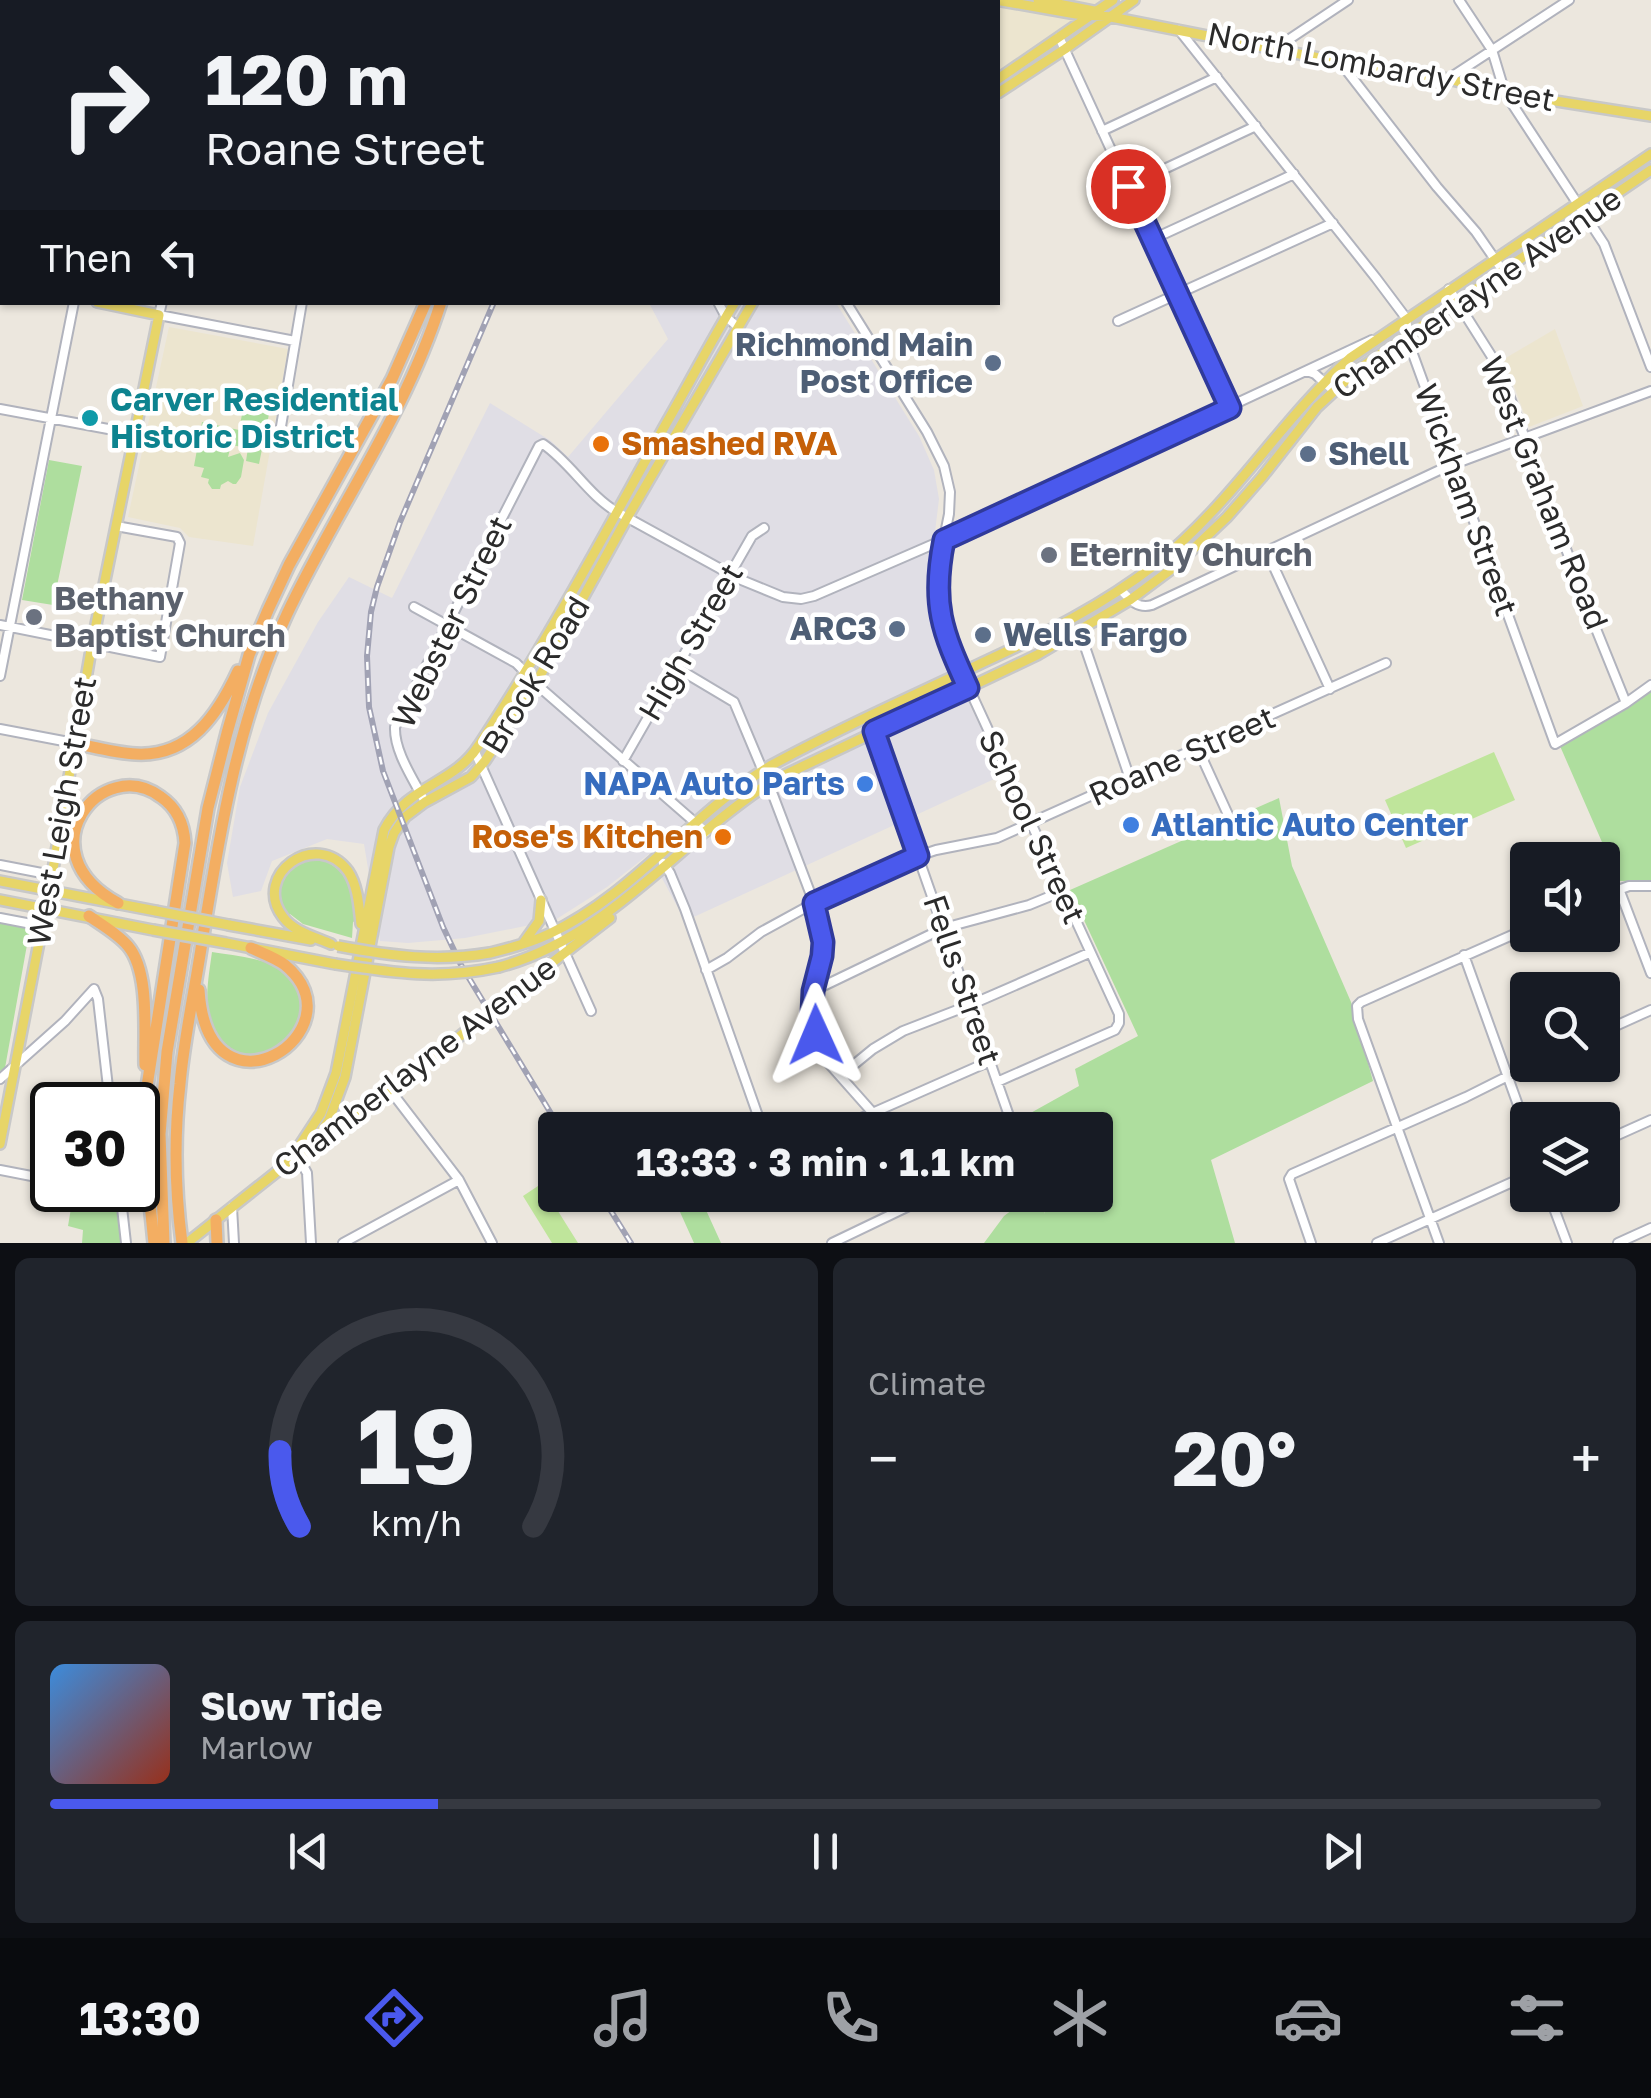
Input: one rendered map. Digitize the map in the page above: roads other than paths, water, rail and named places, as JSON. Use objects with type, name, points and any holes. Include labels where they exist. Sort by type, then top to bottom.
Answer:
[{"type":"highway","points":[[74,744],[150,754],[186,741],[213,717],[249,656],[289,566],[392,379],[425,305]]},
{"type":"highway","points":[[184,1243],[176,1174],[183,1056],[236,757],[250,707],[287,615],[400,402],[440,305]]},
{"type":"highway","points":[[164,1243],[160,1134],[167,1052],[208,808],[249,656]]},
{"type":"highway","points":[[118,902],[96,889],[83,872],[75,854],[74,831],[82,813],[98,796],[117,788],[138,787],[154,792],[171,806],[185,838],[148,1082]]},
{"type":"highway","points":[[89,916],[127,945],[138,968],[144,996],[145,1082]]},
{"type":"highway","points":[[198,970],[200,1004],[213,1042],[245,1060],[271,1058],[297,1038],[306,1003],[299,980],[291,970],[251,948]]},
{"type":"highway","points":[[150,1212],[154,1243]]},
{"type":"highway","points":[[216,1220],[218,1243]]},
{"type":"main road","name":"North Lombardy Street","points":[[1038,0],[1093,14]]},
{"type":"main road","points":[[1000,78],[1113,0]]},
{"type":"main road","points":[[1000,92],[1134,0]]},
{"type":"main road","name":"North Lombardy Street","points":[[1000,1],[1111,17],[1651,116]]},
{"type":"main road","name":"Chamberlayne Avenue","points":[[0,882],[420,958],[490,952],[555,931],[603,900],[762,771],[1069,622],[1121,590],[1178,546],[1216,508],[1324,381],[1376,338],[1651,154]]},
{"type":"main road","name":"Chamberlayne Avenue","points":[[184,1243],[297,1155],[308,1152],[454,1042],[564,948],[611,917],[628,897],[768,784],[1080,632],[1130,600],[1176,566],[1227,518],[1308,418],[1366,363],[1651,170]]},
{"type":"main road","points":[[111,305],[159,315]]},
{"type":"main road","name":"Brook Road","points":[[297,1155],[333,1083],[384,830],[400,806],[464,766],[475,752],[527,672],[733,305]]},
{"type":"main road","name":"Brook Road","points":[[308,1152],[334,1110],[345,1077],[391,840],[401,821],[482,767],[536,683],[751,305]]},
{"type":"main road","name":"West Leigh Street","points":[[0,1144],[92,644],[159,315]]},
{"type":"main road","points":[[335,945],[293,927],[279,910],[277,879],[298,857],[326,855],[348,871],[354,884],[362,934]]},
{"type":"main road","name":"Chamberlayne Avenue","points":[[0,900],[335,964],[420,976],[499,967],[564,948]]},
{"type":"main road","points":[[522,944],[538,922],[541,900]]},
{"type":"street","points":[[1276,48],[1348,0]]},
{"type":"street","points":[[1459,0],[1492,50],[1505,92],[1610,257],[1651,367]]},
{"type":"street","points":[[1448,78],[1569,0]]},
{"type":"street","points":[[1179,30],[1406,318]]},
{"type":"street","points":[[1059,37],[1230,408]]},
{"type":"street","points":[[1340,62],[1436,187],[1476,232],[1502,271]]},
{"type":"street","points":[[1102,131],[1218,77]]},
{"type":"street","points":[[1128,186],[1256,126]]},
{"type":"street","points":[[1152,239],[1294,174]]},
{"type":"street","points":[[1118,321],[1333,223]]},
{"type":"street","name":"West Graham Road","points":[[1449,289],[1492,354],[1626,702]]},
{"type":"street","points":[[0,676],[5,626],[73,305]]},
{"type":"street","name":"West Leigh Street","points":[[159,315],[161,305]]},
{"type":"street","points":[[278,444],[301,305]]},
{"type":"street","points":[[720,305],[726,318],[738,327]]},
{"type":"street","name":"School Street","points":[[848,305],[941,458],[950,492],[938,578],[938,604],[947,643],[1119,1014],[1115,1030],[997,1082]]},
{"type":"street","points":[[159,315],[295,341]]},
{"type":"street","name":"Wickham Street","points":[[1406,318],[1407,334],[1554,744],[1626,702]]},
{"type":"street","points":[[617,512],[730,574],[783,597],[801,599],[944,540],[1376,338]]},
{"type":"street","points":[[1307,371],[1334,391]]},
{"type":"street","points":[[1121,590],[1140,606],[1149,606],[1453,464],[1651,390]]},
{"type":"street","points":[[0,409],[135,434]]},
{"type":"street","name":"Webster Street","points":[[425,802],[394,731],[540,446],[555,452],[604,504],[617,512]]},
{"type":"street","points":[[5,626],[160,657],[180,543],[176,537],[116,526]]},
{"type":"street","name":"High Street","points":[[624,760],[752,536],[764,528]]},
{"type":"street","points":[[1267,552],[1330,690]]},
{"type":"street","points":[[414,608],[527,672],[706,832]]},
{"type":"street","points":[[1080,632],[1130,779]]},
{"type":"street","name":"Roane Street","points":[[706,970],[761,932],[814,903],[918,856],[982,843],[1030,824],[1386,663]]},
{"type":"street","points":[[677,668],[732,699],[814,903],[823,942],[812,1014],[825,1058],[874,1112],[988,1062]]},
{"type":"street","points":[[1626,702],[1651,684]]},
{"type":"street","name":"Fells Street","points":[[869,717],[1008,1112]]},
{"type":"street","points":[[0,729],[74,744]]},
{"type":"street","points":[[1198,749],[1230,820]]},
{"type":"street","points":[[475,752],[591,1011]]},
{"type":"street","points":[[657,855],[676,887],[757,1112]]},
{"type":"street","points":[[0,864],[52,874]]},
{"type":"street","points":[[1651,886],[1620,889],[1651,973]]},
{"type":"street","points":[[813,991],[944,928],[1029,905],[1062,891]]},
{"type":"street","points":[[0,918],[42,926]]},
{"type":"street","points":[[1439,1243],[1356,1011],[1360,1002],[1510,936]]},
{"type":"street","points":[[840,1076],[903,1031],[1090,953]]},
{"type":"street","points":[[1464,955],[1517,1102]]},
{"type":"street","points":[[0,1078],[65,1021],[94,989],[107,1082]]},
{"type":"street","points":[[1620,1024],[1651,1010]]},
{"type":"street","points":[[1312,1243],[1289,1179],[1292,1174],[1508,1076]]},
{"type":"street","points":[[390,1090],[459,1180],[492,1243]]},
{"type":"street","points":[[1620,1134],[1651,1120]]},
{"type":"street","points":[[297,1155],[307,1173],[312,1243]]},
{"type":"street","points":[[0,1170],[30,1176]]},
{"type":"street","points":[[343,1243],[459,1180]]},
{"type":"street","points":[[1377,1243],[1510,1183]]},
{"type":"street","points":[[232,1207],[234,1243]]},
{"type":"street","points":[[122,1212],[126,1243]]},
{"type":"street","points":[[832,1243],[890,1212]]},
{"type":"street","points":[[1556,1212],[1567,1243]]},
{"type":"street","points":[[1618,1243],[1651,1228]]},
{"type":"railway","points":[[493,305],[400,522],[377,587],[367,656],[369,707],[383,771],[443,927],[461,965],[550,1112]]},
{"type":"railway","points":[[612,1212],[631,1243]]},
{"type":"place","name":"Richmond Main Post Office","points":[[993,363]]},
{"type":"place","name":"Carver Residential Historic District","points":[[90,418]]},
{"type":"place","name":"Smashed RVA","points":[[601,444]]},
{"type":"place","name":"Shell","points":[[1308,454]]},
{"type":"place","name":"Eternity Church","points":[[1049,555]]},
{"type":"place","name":"Bethany Baptist Church","points":[[34,617]]},
{"type":"place","name":"ARC3","points":[[897,629]]},
{"type":"place","name":"Wells Fargo","points":[[983,635]]},
{"type":"place","name":"NAPA Auto Parts","points":[[865,784]]},
{"type":"place","name":"Atlantic Auto Center","points":[[1131,825]]},
{"type":"place","name":"Rose's Kitchen","points":[[723,837]]}]
